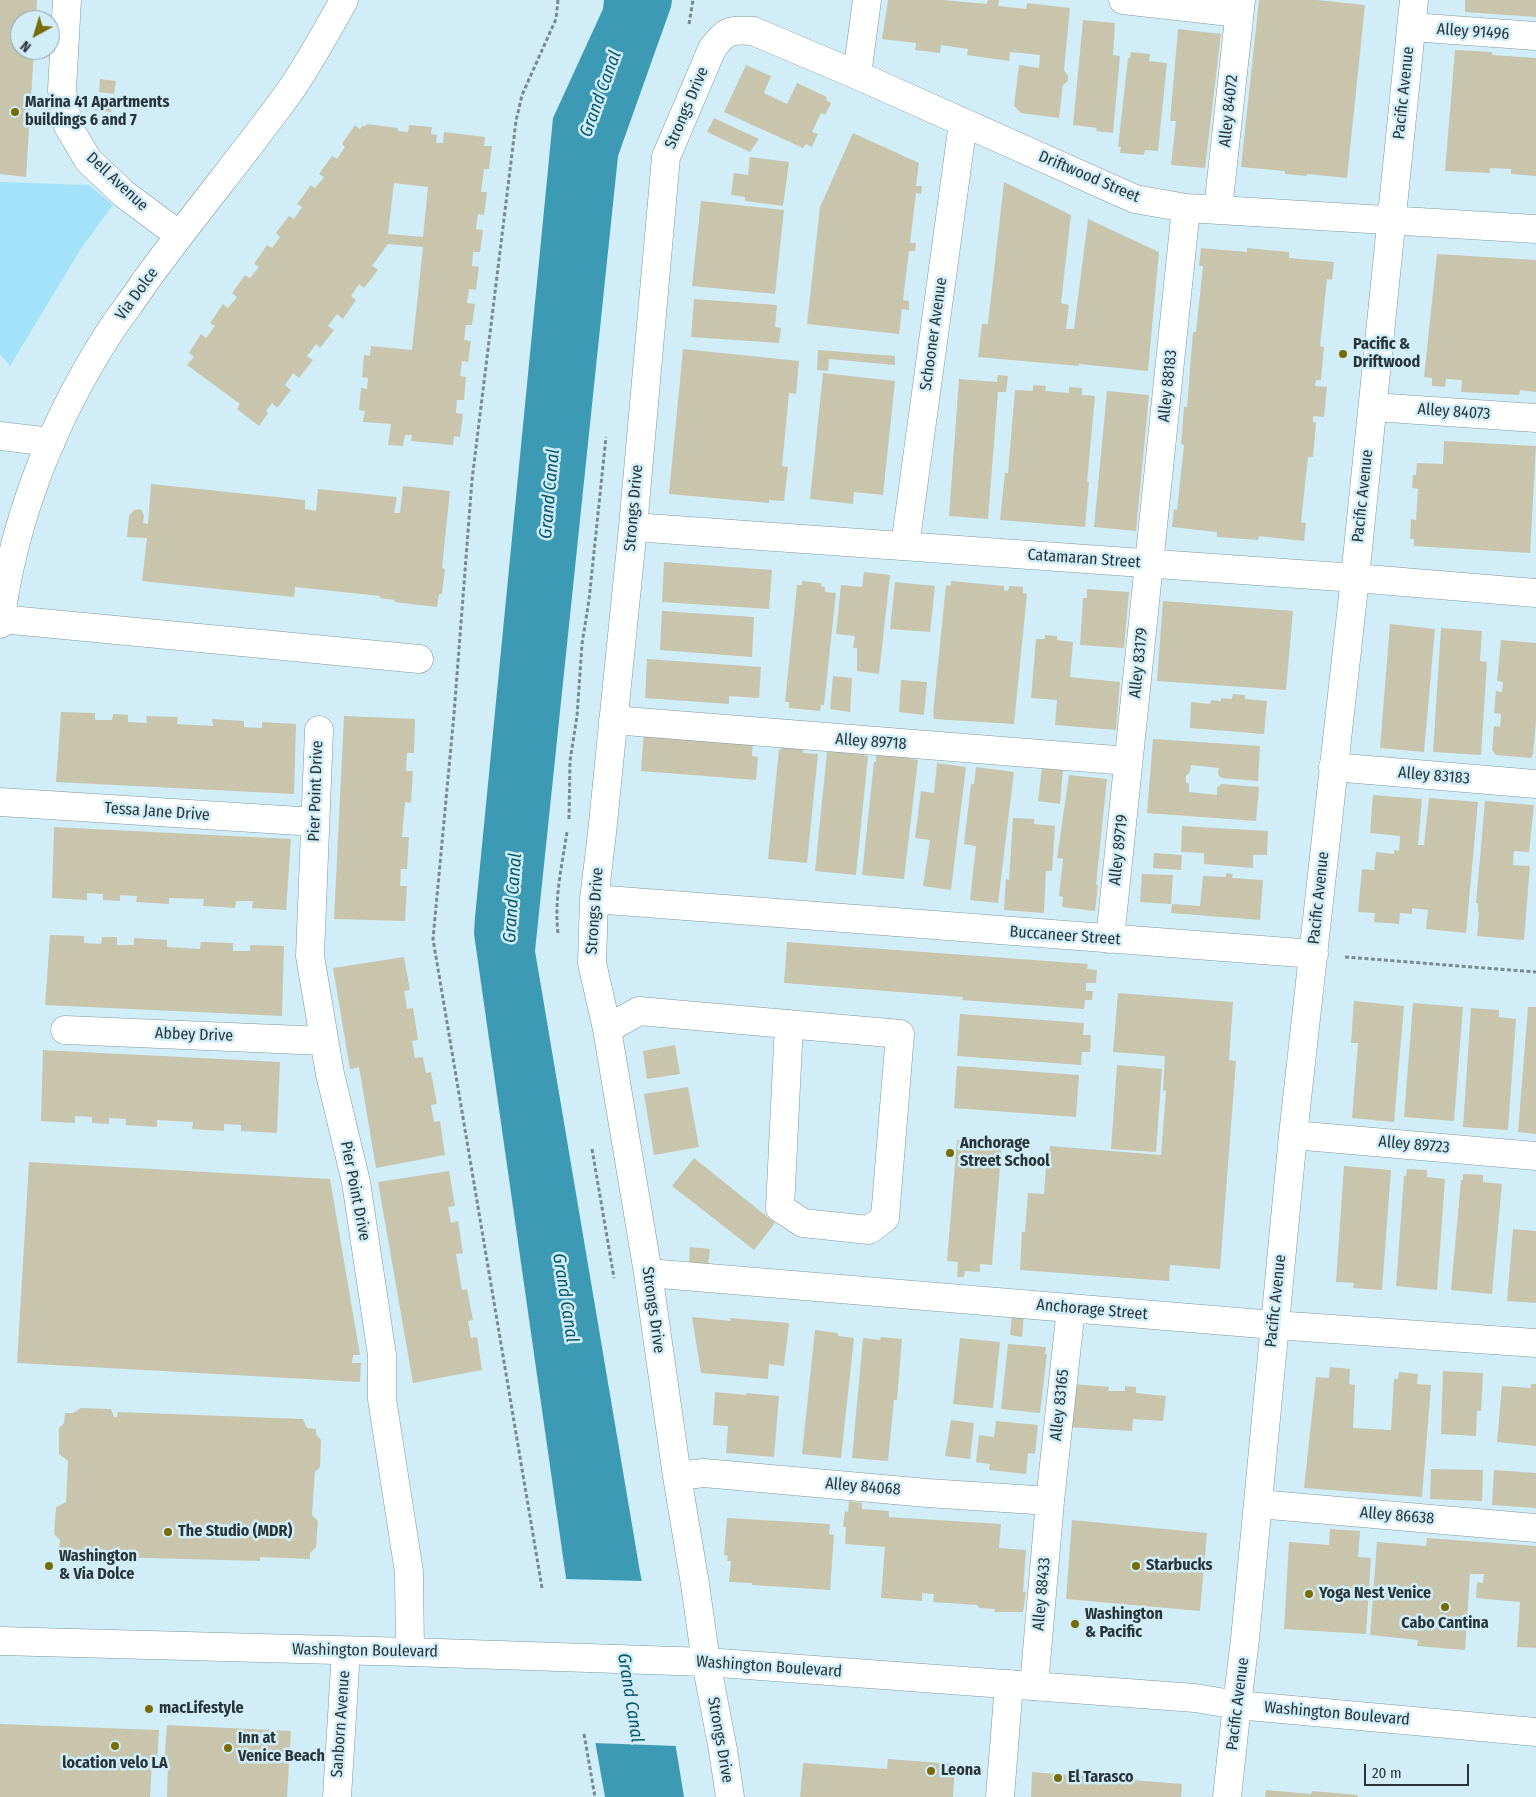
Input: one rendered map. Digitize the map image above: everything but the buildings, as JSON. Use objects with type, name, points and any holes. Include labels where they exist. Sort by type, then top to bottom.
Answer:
[{"type":"street","name":"Dell Avenue","points":[[67,0],[62,90],[68,126],[88,160],[124,194],[179,236]]},
{"type":"street","name":"Via Dolce","points":[[0,624],[11,565],[11,523],[28,499],[51,442],[78,386],[109,332],[290,90],[344,0]]},
{"type":"street","points":[[857,75],[867,0]]},
{"type":"street","points":[[1123,0],[1240,6]]},
{"type":"street","name":"Pacific Avenue","points":[[1227,1797],[1258,1504],[1293,1135],[1355,578],[1414,0]]},
{"type":"street","name":"Alley 84072","points":[[1218,209],[1240,6]]},
{"type":"street","name":"Alley 91496","points":[[1411,27],[1536,36]]},
{"type":"street","name":"Driftwood Street","points":[[728,31],[739,29],[753,31],[857,75],[1135,200],[1186,208],[1536,229]]},
{"type":"street","name":"Strongs Drive","points":[[728,31],[712,49],[666,157],[633,527],[594,899],[592,963],[607,1029],[648,1272],[706,1662],[730,1797]]},
{"type":"street","name":"Schooner Avenue","points":[[905,546],[963,122]]},
{"type":"street","name":"Alley 88183","points":[[1149,564],[1186,208]]},
{"type":"street","name":"Alley 84073","points":[[1373,407],[1536,418]]},
{"type":"street","points":[[0,436],[51,442]]},
{"type":"street","name":"Catamaran Street","points":[[633,527],[1355,578],[1536,593]]},
{"type":"street","name":"Alley 83179","points":[[1128,761],[1149,564]]},
{"type":"street","points":[[0,619],[419,659]]},
{"type":"street","name":"Alley 89718","points":[[613,720],[1128,761]]},
{"type":"street","name":"Pier Point Drive","points":[[318,730],[310,956],[324,1041],[356,1182],[380,1346],[382,1399],[409,1572],[410,1652]]},
{"type":"street","name":"Alley 89719","points":[[1110,939],[1128,761]]},
{"type":"street","name":"Alley 83183","points":[[1333,768],[1536,784]]},
{"type":"street","name":"Tessa Jane Drive","points":[[0,802],[315,822]]},
{"type":"street","name":"Buccaneer Street","points":[[594,899],[1314,954]]},
{"type":"street","points":[[607,1029],[639,1011],[789,1024],[900,1034],[885,1218],[870,1230],[803,1224],[780,1208],[789,1024]]},
{"type":"street","name":"Abbey Drive","points":[[65,1030],[324,1041]]},
{"type":"street","name":"Alley 89723","points":[[1293,1135],[1536,1156]]},
{"type":"street","name":"Anchorage Street","points":[[648,1272],[1274,1325],[1536,1343]]},
{"type":"street","name":"Alley 83165","points":[[1050,1501],[1071,1308]]},
{"type":"street","name":"Alley 84068","points":[[677,1476],[704,1472],[927,1493],[1050,1501]]},
{"type":"street","name":"Alley 88433","points":[[1021,1685],[1050,1501]]},
{"type":"street","name":"Alley 86638","points":[[1258,1504],[1536,1528]]},
{"type":"street","name":"Washington Boulevard","points":[[0,1641],[706,1662],[1195,1698],[1237,1705],[1536,1732]]},
{"type":"street","name":"Sanborn Avenue","points":[[337,1797],[346,1651]]},
{"type":"street","points":[[1000,1797],[1021,1685]]},
{"type":"path","points":[[542,1588],[433,939],[454,714],[472,480],[516,121],[522,94],[556,19],[558,0]]},
{"type":"path","points":[[1314,954],[1536,972]]},
{"type":"path","points":[[584,1734],[595,1797]]},
{"type":"shaded area","points":[[0,182],[89,185],[113,205],[82,247],[10,366],[0,354]]},
{"type":"water","name":"Grand Canal","points":[[604,0],[672,0],[618,156],[535,951],[640,1572],[676,1748],[684,1797],[605,1797],[566,1578],[474,934],[553,118],[603,9]]},
{"type":"pier","points":[[564,1579],[645,1581],[678,1746],[593,1743]]},
{"type":"place","name":"Marina 41 Apartments buildings 6 and 7","points":[[15,112]]},
{"type":"place","name":"Pacific & Driftwood","points":[[1343,354]]},
{"type":"place","name":"Anchorage Street School","points":[[950,1153]]},
{"type":"place","name":"The Studio (MDR)","points":[[168,1532]]},
{"type":"place","name":"Washington & Via Dolce","points":[[49,1566]]},
{"type":"place","name":"Starbucks","points":[[1136,1566]]},
{"type":"place","name":"Yoga Nest Venice","points":[[1309,1594]]},
{"type":"place","name":"Cabo Cantina","points":[[1445,1607]]},
{"type":"place","name":"Washington & Pacific","points":[[1075,1624]]},
{"type":"place","name":"macLifestyle","points":[[149,1709]]},
{"type":"place","name":"location velo LA","points":[[115,1746]]},
{"type":"place","name":"Inn at Venice Beach","points":[[228,1748]]},
{"type":"place","name":"Leona","points":[[931,1771]]},
{"type":"place","name":"El Tarasco","points":[[1058,1778]]}]
